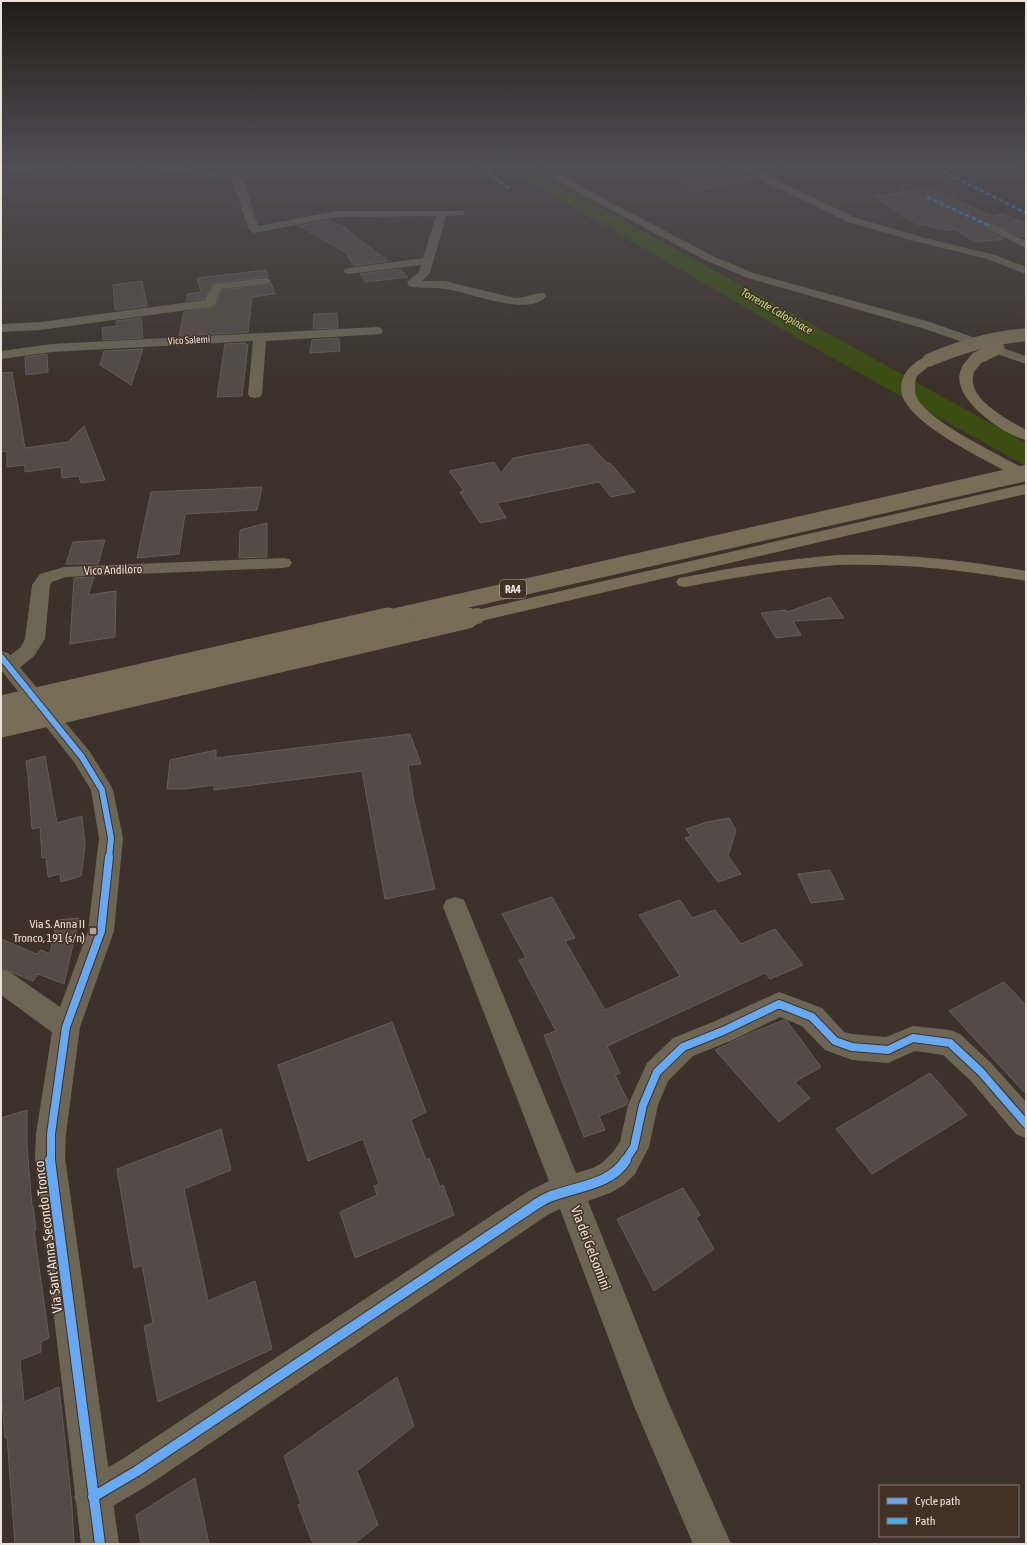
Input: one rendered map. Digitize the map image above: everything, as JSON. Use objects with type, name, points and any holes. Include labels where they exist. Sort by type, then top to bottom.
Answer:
[{"type":"highway","points":[[1026,335],[992,339],[950,351],[929,360],[917,368],[910,374],[908,385],[912,400],[919,409],[935,423],[1026,476]]},
{"type":"highway","points":[[1026,343],[1007,345],[986,352],[973,359],[968,368],[966,383],[972,397],[992,416],[1026,436]]},
{"type":"highway","name":"RA4","points":[[1,706],[1026,473]]},
{"type":"highway","name":"RA4","points":[[1,727],[1026,489]]},
{"type":"highway","points":[[477,616],[556,609],[722,575],[811,562],[868,559],[939,563],[1026,576]]},
{"type":"street","points":[[435,237],[424,273],[413,282],[414,284],[445,285],[515,302],[528,301],[540,296]]},
{"type":"street","points":[[669,237],[709,258],[743,272],[804,291],[926,325],[1026,360]]},
{"type":"street","points":[[912,237],[991,257],[1026,271]]},
{"type":"street","points":[[1011,237],[1026,245]]},
{"type":"street","points":[[350,271],[428,262]]},
{"type":"street","points":[[1,328],[40,326],[210,303],[218,286],[265,280]]},
{"type":"street","name":"Vico Salemi","points":[[1,355],[52,348],[376,331]]},
{"type":"street","points":[[255,394],[260,337]]},
{"type":"street","name":"Vico Andiloro","points":[[5,661],[26,652],[35,639],[40,585],[46,578],[55,574],[64,572],[283,563]]},
{"type":"street","name":"Via Sant'Anna Secondo Tronco","points":[[5,661],[86,763],[102,790],[112,838],[101,931],[66,1027],[51,1134],[50,1157],[100,1544]]},
{"type":"street","name":"Via dei Gelsomini","points":[[455,907],[652,1406],[712,1544]]},
{"type":"street","points":[[1,980],[66,1027]]},
{"type":"street","points":[[93,1498],[137,1471],[538,1203],[553,1194],[599,1182],[613,1174],[624,1163],[634,1147],[643,1105],[657,1072],[683,1047],[723,1031],[779,1004],[812,1017],[834,1041],[852,1047],[888,1050],[913,1038],[950,1043],[981,1072],[1026,1124]]},
{"type":"water","name":"Torrente Calopinace","points":[[624,237],[654,237],[1026,443],[1026,466],[813,347]]},
{"type":"building","points":[[319,237],[357,237],[388,261],[354,266],[345,252]]},
{"type":"building","points":[[968,237],[1000,237],[1004,239],[976,242]]},
{"type":"building","points":[[399,269],[408,277],[365,282],[360,274]]},
{"type":"building","points":[[266,270],[269,277],[214,283],[204,299],[186,301],[188,294],[201,292],[197,278]]},
{"type":"building","points":[[142,281],[147,306],[115,310],[113,285]]},
{"type":"building","points":[[271,283],[275,294],[252,297],[248,332],[179,336],[184,312],[214,307],[223,290]]},
{"type":"building","points":[[337,313],[338,328],[313,329],[314,314]]},
{"type":"building","points":[[141,318],[143,338],[103,340],[102,328],[117,326],[116,321]]},
{"type":"building","points":[[339,338],[340,351],[310,353],[312,340]]},
{"type":"building","points":[[246,343],[246,345],[248,345],[242,396],[217,397],[225,344]]},
{"type":"building","points":[[143,349],[131,385],[100,365],[104,351]]},
{"type":"building","points":[[47,354],[48,372],[26,375],[25,357]]},
{"type":"building","points":[[12,372],[25,448],[68,442],[84,426],[105,480],[81,483],[79,476],[62,478],[61,467],[25,472],[25,465],[7,467],[7,451],[1,452],[1,373]]},
{"type":"building","points":[[589,444],[607,463],[610,463],[635,492],[611,497],[599,482],[564,489],[497,503],[506,518],[480,523],[460,492],[464,491],[449,471],[494,462],[501,473],[513,458]]},
{"type":"building","points":[[262,487],[257,510],[185,514],[179,554],[137,558],[151,492]]},
{"type":"building","points":[[267,523],[267,557],[239,558],[240,530]]},
{"type":"building","points":[[105,540],[98,564],[66,564],[73,542]]},
{"type":"building","points":[[94,577],[88,595],[116,591],[115,637],[70,644],[74,578]]},
{"type":"building","points":[[830,597],[844,618],[793,621],[801,635],[776,638],[761,613],[786,610],[787,612]]},
{"type":"building","points":[[410,734],[421,764],[408,765],[414,801],[435,889],[385,899],[362,771],[214,790],[214,785],[184,789],[167,789],[170,760],[216,750],[216,758]]},
{"type":"building","points":[[45,756],[57,823],[82,816],[85,847],[81,876],[61,882],[60,874],[48,877],[46,857],[42,858],[40,827],[32,829],[26,761]]},
{"type":"building","points":[[729,818],[736,830],[728,856],[741,874],[718,882],[685,838],[691,836],[686,829],[707,822]]},
{"type":"building","points":[[830,870],[844,899],[811,903],[798,874]]},
{"type":"building","points":[[552,897],[575,938],[565,941],[605,1010],[680,976],[639,915],[680,900],[692,918],[715,910],[741,944],[775,929],[803,965],[770,979],[765,973],[607,1046],[620,1073],[615,1075],[628,1101],[626,1105],[599,1116],[605,1130],[584,1137],[544,1035],[556,1031],[519,960],[526,958],[502,914]]},
{"type":"building","points":[[79,918],[64,984],[38,974],[33,981],[1,968],[1,939],[37,954],[41,950],[50,954],[57,920]]},
{"type":"building","points":[[1004,982],[1026,1005],[1026,1094],[949,1011]]},
{"type":"building","points":[[784,1020],[787,1021],[821,1067],[795,1082],[810,1098],[779,1122],[715,1050],[753,1032]]},
{"type":"building","points":[[392,1022],[426,1112],[411,1120],[426,1160],[429,1158],[440,1187],[443,1185],[454,1215],[355,1258],[340,1212],[377,1195],[374,1186],[379,1184],[363,1139],[308,1161],[278,1065]]},
{"type":"building","points":[[930,1073],[967,1115],[872,1174],[836,1129]]},
{"type":"building","points":[[27,1110],[27,1147],[32,1206],[36,1230],[34,1231],[49,1338],[41,1342],[41,1352],[20,1360],[24,1402],[59,1387],[72,1506],[74,1544],[15,1544],[7,1437],[5,1438],[1,1389],[1,1118]]},
{"type":"building","points":[[221,1129],[231,1170],[184,1189],[208,1301],[255,1281],[272,1349],[158,1402],[144,1326],[153,1323],[142,1265],[134,1268],[117,1169]]},
{"type":"building","points":[[683,1188],[700,1215],[696,1218],[714,1249],[654,1291],[617,1219]]},
{"type":"building","points":[[397,1377],[414,1426],[357,1471],[378,1525],[354,1544],[313,1544],[298,1505],[301,1504],[284,1456]]},
{"type":"building","points":[[195,1478],[209,1544],[141,1544],[136,1515]]},
{"type":"cycle path","points":[[1,657],[82,757],[102,790],[111,838],[101,931],[66,1027],[51,1134],[50,1157],[100,1544]]},
{"type":"cycle path","points":[[93,1497],[137,1471],[538,1203],[553,1195],[599,1182],[613,1174],[624,1163],[634,1147],[643,1105],[657,1072],[683,1047],[723,1031],[779,1004],[812,1017],[835,1041],[852,1047],[888,1050],[913,1038],[950,1043],[981,1072],[1026,1124]]},
{"type":"place","name":"Via S. Anna II Tronco, 191 (s/n)","points":[[93,931]]}]
